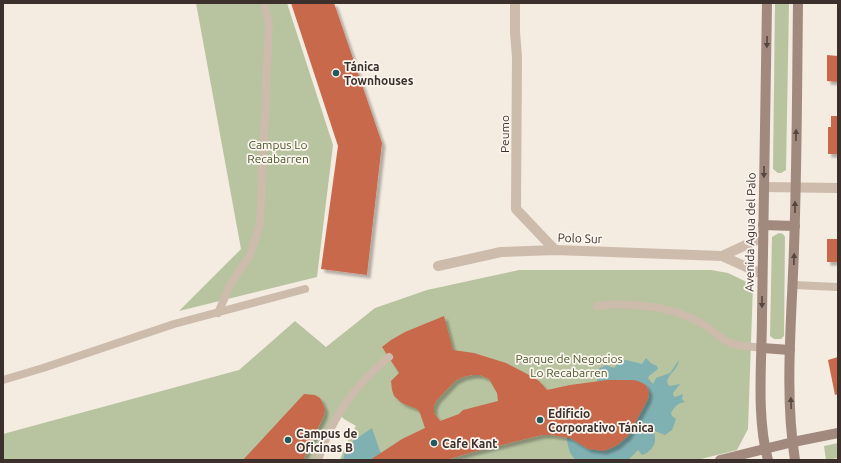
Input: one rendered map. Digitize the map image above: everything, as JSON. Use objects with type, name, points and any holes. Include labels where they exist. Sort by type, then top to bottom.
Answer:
[{"type":"street","name":"Peumo","points":[[515,3],[517,57],[516,209],[556,250]]},
{"type":"street","name":"Avenida Agua del Palo","points":[[768,3],[762,237],[762,405],[765,448],[768,460]]},
{"type":"street","points":[[795,460],[790,402],[790,350],[795,226],[798,3]]},
{"type":"street","points":[[764,187],[838,188]]},
{"type":"street","points":[[763,226],[795,226]]},
{"type":"street","name":"Polo Sur","points":[[722,256],[762,237]]},
{"type":"street","name":"Polo Sur","points":[[438,266],[501,252],[556,250],[722,256],[762,274]]},
{"type":"street","points":[[762,348],[790,350]]},
{"type":"street","points":[[720,460],[765,448],[838,433]]},
{"type":"street","points":[[763,460],[765,448]]},
{"type":"lane","points":[[218,312],[231,283],[250,255],[260,224],[269,22],[265,7]]},
{"type":"lane","points":[[793,285],[838,287]]},
{"type":"lane","points":[[3,380],[174,324],[305,289]]},
{"type":"lane","points":[[597,306],[628,305],[663,310],[701,323],[726,341],[739,345],[762,348]]},
{"type":"lane","points":[[318,460],[332,426],[343,406],[356,388],[389,357]]},
{"type":"green space","name":"Campus Lo Recabarren","points":[[196,3],[287,3],[333,145],[317,277],[179,311],[241,249]]},
{"type":"green space","points":[[775,3],[789,3],[786,170],[781,173],[778,173],[773,169]]},
{"type":"green space","points":[[779,233],[783,234],[785,237],[784,336],[781,339],[774,339],[770,336],[772,237]]},
{"type":"green space","name":"Parque de Negocios Lo Recabarren","points":[[519,270],[711,270],[728,273],[753,285],[748,429],[737,450],[697,460],[340,460],[345,446],[356,426],[344,419],[339,414],[318,460],[3,460],[3,434],[239,370],[295,321],[326,347],[375,308],[427,290]]},
{"type":"green space","points":[[838,443],[838,458],[826,460],[824,446]]},
{"type":"water","points":[[646,358],[652,364],[657,366],[658,369],[648,378],[653,384],[656,378],[670,373],[679,360],[677,367],[669,376],[667,382],[669,386],[680,384],[673,395],[675,397],[683,394],[682,399],[685,402],[677,405],[671,413],[676,419],[672,430],[665,435],[655,431],[655,441],[652,449],[642,455],[638,450],[628,460],[576,460],[573,458],[566,434],[598,388],[596,370],[606,365],[614,368],[620,361],[626,360],[642,364]]},
{"type":"water","points":[[372,428],[383,460],[343,460],[346,448],[353,441]]},
{"type":"building","name":"Tánica Townhouses","points":[[291,3],[334,3],[382,143],[367,275],[321,269],[338,146]]},
{"type":"building","points":[[827,55],[838,56],[838,82],[827,81]]},
{"type":"building","points":[[831,116],[838,116],[838,154],[828,154],[828,127],[831,127]]},
{"type":"building","points":[[827,239],[838,239],[838,262],[827,262]]},
{"type":"building","name":"Edificio Corporativo Tánica","points":[[444,316],[453,350],[474,353],[506,363],[539,381],[547,390],[607,380],[633,380],[646,385],[649,392],[648,399],[628,436],[616,446],[604,451],[588,449],[570,438],[542,435],[446,460],[370,460],[402,439],[425,428],[420,413],[417,409],[402,403],[394,396],[391,381],[399,373],[382,347],[405,332]],"holes":[[[480,375],[489,379],[497,393],[498,401],[463,410],[459,414],[440,421],[434,413],[434,406],[437,400],[455,381],[463,377]]]},
{"type":"building","points":[[838,357],[838,394],[835,395],[828,360]]},
{"type":"building","name":"Campus de Oficinas B","points":[[304,394],[315,395],[320,398],[325,409],[324,415],[303,460],[243,460]]},
{"type":"place","name":"Tánica Townhouses","points":[[336,73]]},
{"type":"place","name":"Edificio Corporativo Tánica","points":[[540,420]]},
{"type":"place","name":"Campus de Oficinas B","points":[[288,440]]},
{"type":"place","name":"Cafe Kant","points":[[434,443]]}]
